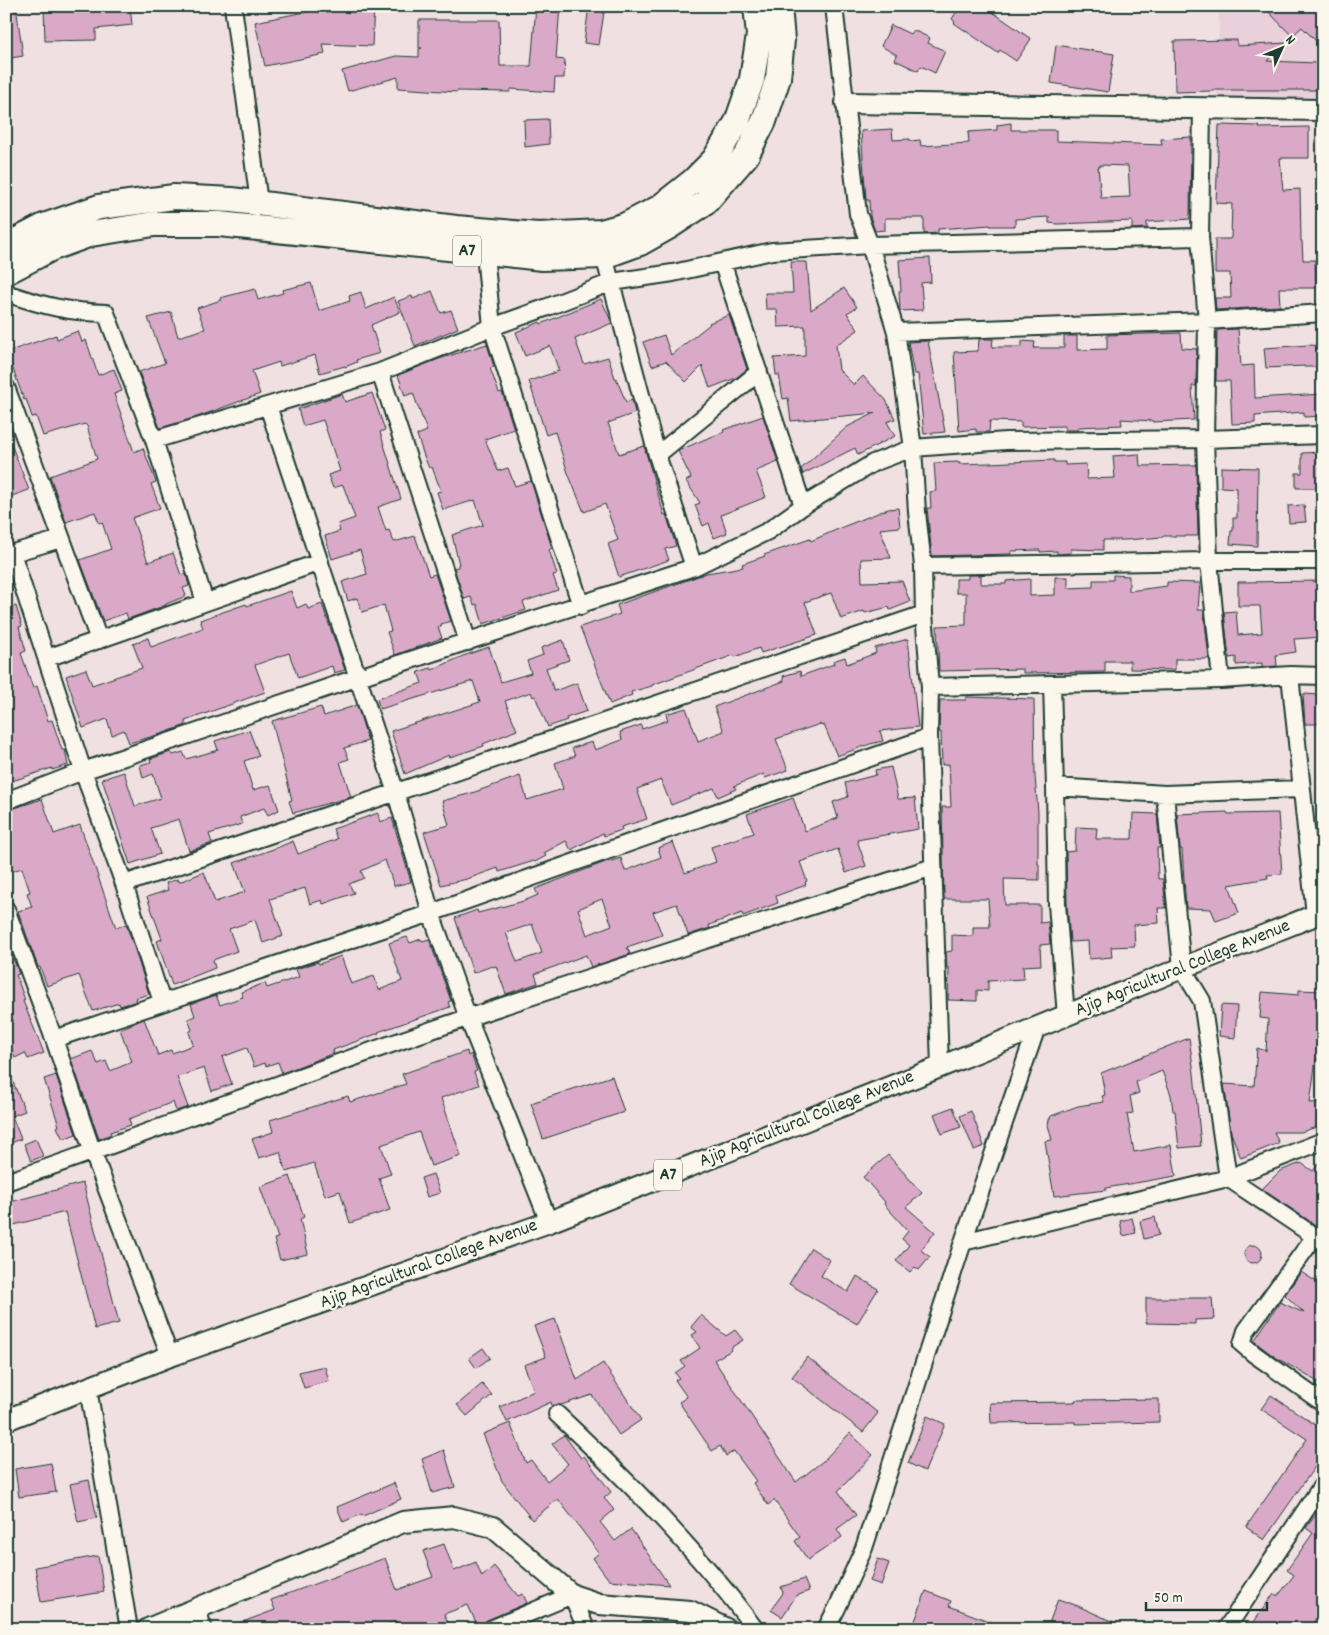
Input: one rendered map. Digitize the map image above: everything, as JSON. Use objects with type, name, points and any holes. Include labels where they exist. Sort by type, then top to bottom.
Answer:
[{"type":"highway","name":"A7","points":[[6,246],[44,226],[99,207],[174,198],[232,200],[456,228],[529,235],[601,232],[626,225],[659,208],[693,181],[714,160],[737,122],[752,79],[759,35],[756,6]]},
{"type":"highway","name":"A7","points":[[7,290],[52,248],[91,234],[154,224],[219,224],[542,258],[604,256],[640,243],[705,203],[746,156],[764,122],[778,78],[782,40],[779,6]]},
{"type":"main road","points":[[846,103],[1323,110]]},
{"type":"main road","name":"Ajip Agricultural College Avenue","points":[[6,1420],[170,1356],[549,1222],[940,1068],[1182,968],[1319,914]]},
{"type":"main road","points":[[148,1629],[403,1522],[454,1517],[493,1527],[572,1595],[599,1604],[690,1611],[726,1629]]},
{"type":"street","points":[[233,6],[259,204]]},
{"type":"street","points":[[834,6],[858,214],[870,245],[896,332],[913,448],[923,566],[924,614],[930,687],[929,738],[940,1068]]},
{"type":"street","points":[[1202,108],[1200,237],[1207,322],[1206,439],[1209,561],[1221,680]]},
{"type":"street","points":[[601,232],[604,256],[657,455],[694,567]]},
{"type":"street","points":[[154,440],[380,372],[612,282],[673,273],[772,251],[870,245],[1200,237]]},
{"type":"street","points":[[486,253],[492,327],[581,606]]},
{"type":"street","points":[[722,262],[803,506]]},
{"type":"street","points":[[7,290],[44,306],[79,312],[106,313],[154,440],[205,602]]},
{"type":"street","points":[[896,332],[1207,322],[1323,313]]},
{"type":"street","points":[[380,372],[468,642]]},
{"type":"street","points":[[657,455],[759,372]]},
{"type":"street","points":[[6,387],[99,640]]},
{"type":"street","points":[[268,406],[396,793],[431,913],[468,1018],[549,1222]]},
{"type":"street","points":[[6,801],[83,771],[694,567],[768,531],[803,506],[872,463],[913,448],[1006,440],[1206,439],[1323,435]]},
{"type":"street","points":[[61,539],[9,554],[47,658],[83,771],[124,884],[162,1002]]},
{"type":"street","points":[[923,566],[1323,561]]},
{"type":"street","points":[[47,658],[320,562]]},
{"type":"street","points":[[124,884],[924,614]]},
{"type":"street","points":[[1290,675],[1301,788],[1319,914]]},
{"type":"street","points":[[930,687],[1221,680],[1290,675],[1323,676]]},
{"type":"street","points":[[1052,684],[1056,904],[1066,1016]]},
{"type":"street","points":[[54,1039],[431,913],[929,738]]},
{"type":"street","points":[[1055,787],[1166,794],[1301,788]]},
{"type":"street","points":[[1166,794],[1182,968],[1202,1001],[1228,1178],[1319,1239],[1246,1331],[1242,1344],[1323,1403]]},
{"type":"street","points":[[6,1182],[468,1018],[933,867]]},
{"type":"street","points":[[8,917],[54,1039],[92,1153],[170,1356]]},
{"type":"street","points":[[826,1629],[864,1548],[963,1242],[1037,1027]]},
{"type":"street","points":[[963,1242],[1228,1178],[1323,1142]]},
{"type":"street","points":[[88,1388],[129,1629]]},
{"type":"street","points":[[556,1414],[617,1470],[727,1591],[755,1629]]},
{"type":"street","points":[[1226,1629],[1323,1484]]},
{"type":"street","points":[[491,1629],[572,1595],[586,1629]]},
{"type":"street","points":[[196,1609],[204,1629]]},
{"type":"shaded area","points":[[1219,6],[1323,6],[1323,100],[1217,98]]},
{"type":"building","points":[[6,6],[16,6],[23,56],[11,58],[6,23]]},
{"type":"building","points":[[44,6],[130,6],[132,25],[96,29],[96,40],[45,41]]},
{"type":"building","points":[[326,6],[374,6],[372,46],[323,44],[325,54],[265,66],[255,22],[325,8]]},
{"type":"building","points":[[536,6],[560,6],[556,59],[565,60],[564,78],[555,78],[554,92],[511,89],[510,92],[457,92],[398,88],[398,77],[348,91],[342,71],[396,56],[419,57],[419,49],[422,48],[419,48],[419,20],[499,20],[500,66],[531,66]]},
{"type":"building","points":[[589,6],[605,6],[599,45],[584,43]]},
{"type":"building","points":[[960,6],[984,6],[1031,39],[1016,61],[1000,50],[998,53],[954,23],[952,19]]},
{"type":"building","points":[[1263,6],[1323,6],[1323,48],[1302,27],[1292,36]]},
{"type":"building","points":[[891,25],[910,34],[913,30],[930,38],[928,43],[945,51],[935,73],[921,66],[918,71],[895,60],[897,55],[881,46]]},
{"type":"building","points":[[1237,40],[1237,46],[1286,43],[1267,61],[1316,63],[1316,90],[1175,92],[1174,41]]},
{"type":"building","points":[[1056,45],[1114,54],[1108,92],[1051,83]]},
{"type":"building","points":[[548,119],[549,144],[525,147],[524,120]]},
{"type":"building","points":[[1011,123],[1011,130],[1056,130],[1056,141],[1162,145],[1161,139],[1191,137],[1190,219],[1147,222],[1147,228],[1132,229],[1132,221],[1058,224],[1049,223],[1049,217],[1015,219],[1015,226],[990,225],[938,229],[938,233],[924,234],[924,218],[885,218],[885,230],[875,231],[870,216],[869,200],[866,200],[861,131],[892,129],[893,140],[920,140],[921,146],[969,143],[968,132],[997,130],[997,125]],"holes":[[[1100,165],[1128,166],[1130,197],[1101,198],[1098,167]]]},
{"type":"building","points":[[1219,125],[1259,126],[1259,128],[1309,127],[1309,158],[1280,158],[1283,190],[1300,189],[1303,260],[1315,260],[1316,288],[1279,288],[1280,306],[1216,310],[1215,298],[1231,298],[1230,273],[1215,273],[1215,239],[1230,239],[1231,237],[1232,204],[1216,203]]},
{"type":"building","points":[[930,258],[931,282],[921,283],[923,310],[900,311],[899,260]]},
{"type":"building","points":[[791,262],[807,262],[811,310],[844,288],[857,307],[847,313],[858,330],[836,345],[839,370],[854,385],[863,376],[886,400],[895,419],[887,422],[895,436],[858,455],[855,448],[803,474],[801,469],[847,427],[875,413],[791,421],[788,398],[783,399],[779,375],[776,375],[774,358],[805,356],[805,326],[778,327],[777,309],[766,309],[765,293],[793,293]]},
{"type":"building","points":[[311,283],[319,311],[350,301],[349,296],[361,292],[366,309],[394,297],[400,312],[371,325],[380,353],[356,360],[357,362],[345,367],[320,373],[315,355],[280,366],[279,362],[252,371],[260,394],[160,428],[139,372],[165,363],[148,318],[171,312],[178,337],[205,329],[197,308],[221,300],[220,298],[255,289],[258,300],[283,293],[282,290]]},
{"type":"building","points":[[432,291],[441,313],[451,310],[458,328],[415,346],[398,301],[412,296],[413,299]]},
{"type":"building","points":[[601,299],[612,323],[575,339],[584,364],[608,357],[626,402],[632,400],[635,413],[608,423],[619,454],[644,446],[664,515],[666,514],[676,546],[665,549],[669,560],[619,577],[608,544],[618,540],[605,504],[584,512],[568,473],[555,432],[546,435],[529,381],[559,371],[550,346],[525,356],[516,332],[540,322],[541,324]]},
{"type":"building","points":[[729,315],[747,369],[736,378],[710,388],[702,366],[686,382],[666,361],[652,366],[643,342],[664,335],[671,355],[709,323]]},
{"type":"building","points":[[1238,329],[1241,366],[1254,365],[1255,398],[1323,394],[1323,416],[1304,417],[1304,412],[1255,416],[1255,423],[1232,424],[1230,381],[1216,381],[1217,330]]},
{"type":"building","points":[[78,331],[82,342],[86,340],[98,375],[114,369],[122,391],[114,394],[134,452],[143,448],[156,482],[151,484],[160,508],[132,518],[148,562],[173,553],[181,575],[186,574],[189,586],[183,588],[186,596],[128,619],[126,613],[103,621],[80,560],[111,549],[102,522],[99,523],[95,512],[66,522],[50,476],[97,459],[87,426],[85,424],[43,436],[36,416],[32,417],[26,399],[24,400],[7,352],[56,335],[57,339]]},
{"type":"building","points":[[1181,333],[1182,348],[1197,349],[1196,386],[1192,386],[1194,420],[1153,422],[1121,419],[1122,425],[1078,427],[1078,430],[1065,430],[1065,426],[1021,427],[1021,422],[990,421],[989,432],[976,432],[976,429],[959,431],[954,352],[978,351],[979,339],[993,339],[992,347],[1022,347],[1022,341],[1035,342],[1034,348],[1064,348],[1064,336],[1077,336],[1077,350],[1107,349],[1107,335]]},
{"type":"building","points":[[928,341],[945,432],[924,434],[918,374],[914,374],[908,342]]},
{"type":"building","points":[[487,344],[494,367],[490,368],[499,393],[502,392],[514,429],[485,439],[498,471],[508,468],[515,486],[531,481],[552,548],[549,550],[557,574],[553,575],[558,590],[523,602],[526,610],[483,624],[477,604],[474,605],[471,597],[464,599],[454,568],[458,567],[459,564],[452,535],[483,525],[475,500],[443,510],[437,492],[441,491],[432,467],[429,468],[417,435],[427,431],[413,393],[405,396],[398,375],[439,359]]},
{"type":"building","points":[[1323,346],[1323,367],[1266,368],[1264,348]]},
{"type":"building","points":[[372,393],[385,430],[380,432],[401,499],[378,507],[386,531],[389,530],[394,542],[415,536],[429,576],[435,574],[451,621],[438,627],[442,638],[395,655],[387,632],[391,631],[384,605],[362,612],[357,598],[348,601],[342,582],[367,574],[360,550],[332,559],[325,536],[340,531],[338,524],[355,518],[343,485],[333,488],[328,475],[340,471],[323,420],[303,426],[298,409],[342,394],[345,402]]},
{"type":"building","points":[[763,416],[778,462],[756,471],[766,497],[721,515],[727,533],[714,538],[709,523],[703,526],[695,505],[700,503],[686,481],[691,478],[678,451],[724,432],[723,430]]},
{"type":"building","points":[[6,431],[29,490],[6,498]]},
{"type":"building","points":[[1323,452],[1323,488],[1296,488],[1296,473],[1302,473],[1302,453]]},
{"type":"building","points":[[1139,454],[1140,466],[1196,465],[1198,536],[1103,540],[1103,550],[1071,549],[1071,553],[1057,554],[1057,551],[1040,552],[1040,550],[1011,551],[1011,554],[932,556],[927,508],[931,508],[930,492],[936,491],[934,463],[959,462],[959,464],[1054,460],[1054,462],[1065,462],[1065,465],[1086,464],[1087,479],[1115,478],[1113,456]]},
{"type":"building","points":[[1221,467],[1258,468],[1257,546],[1230,544],[1233,518],[1237,518],[1237,488],[1221,487]]},
{"type":"building","points":[[1304,505],[1306,522],[1289,523],[1288,506]]},
{"type":"building","points":[[898,508],[900,527],[880,529],[891,558],[861,559],[862,582],[902,581],[910,602],[890,610],[889,607],[865,613],[864,611],[841,619],[831,593],[805,602],[817,635],[761,653],[759,648],[735,657],[734,655],[631,692],[632,695],[610,704],[580,627],[620,614],[617,605],[707,573],[743,567],[742,564],[764,555],[810,539],[811,541],[888,509]]},
{"type":"building","points":[[968,575],[981,575],[981,584],[1006,584],[1006,581],[1030,579],[1030,596],[1055,595],[1055,577],[1068,577],[1068,588],[1093,587],[1093,580],[1113,580],[1113,575],[1129,576],[1129,591],[1167,586],[1167,582],[1200,583],[1198,610],[1203,610],[1204,613],[1209,659],[1175,659],[1175,670],[1130,669],[1130,661],[1105,661],[1105,672],[1023,673],[1023,669],[939,671],[937,626],[966,625],[966,593],[956,593],[956,579],[968,579]]},
{"type":"building","points":[[1323,581],[1323,637],[1294,639],[1296,652],[1276,655],[1277,666],[1262,667],[1262,663],[1236,665],[1236,657],[1229,658],[1224,612],[1236,611],[1238,635],[1262,633],[1260,606],[1238,606],[1238,582]]},
{"type":"building","points":[[291,591],[297,608],[306,604],[308,609],[322,604],[345,670],[334,673],[332,666],[298,678],[289,653],[255,665],[265,692],[185,721],[186,725],[129,743],[124,730],[112,735],[107,719],[83,728],[66,676],[86,669],[92,685],[142,668],[133,644],[148,638],[151,647],[203,628],[200,620]]},
{"type":"building","points":[[6,597],[9,597],[12,607],[16,606],[22,626],[19,627],[26,651],[21,653],[33,688],[37,686],[48,721],[52,720],[62,750],[65,750],[68,765],[52,770],[52,768],[6,783]]},
{"type":"building","points":[[908,639],[918,727],[880,731],[883,741],[837,756],[824,725],[821,726],[820,724],[776,739],[788,770],[765,778],[764,774],[734,786],[736,789],[718,797],[714,788],[671,805],[661,780],[637,789],[647,819],[621,827],[622,830],[604,836],[603,833],[571,850],[566,841],[544,853],[546,856],[535,862],[499,872],[498,868],[467,879],[441,885],[424,832],[449,825],[442,801],[472,793],[520,776],[527,800],[563,789],[555,763],[575,756],[572,748],[592,742],[595,750],[622,740],[620,732],[641,725],[642,729],[668,720],[666,714],[686,708],[698,741],[724,731],[714,707],[784,681],[783,676],[800,671],[801,676],[834,664],[833,661],[845,657],[847,664],[876,653],[875,648]]},
{"type":"building","points":[[563,640],[569,660],[546,668],[554,691],[577,683],[587,711],[548,727],[535,696],[533,697],[531,692],[505,701],[517,730],[483,744],[484,746],[450,757],[449,755],[405,774],[391,731],[480,702],[473,681],[380,709],[377,699],[422,683],[418,672],[431,668],[432,670],[489,647],[501,682],[531,673],[527,661],[543,655],[541,648]]},
{"type":"building","points":[[1303,694],[1323,695],[1323,724],[1305,724]]},
{"type":"building","points":[[966,697],[1034,699],[1039,880],[1004,879],[1005,905],[1040,905],[1040,923],[1048,922],[1050,944],[1040,945],[1041,965],[1023,966],[1024,979],[988,981],[988,991],[977,990],[977,1001],[948,1000],[949,968],[947,968],[946,952],[952,951],[952,935],[973,936],[973,927],[990,927],[988,899],[944,899],[942,807],[951,807],[949,764],[942,765],[941,732],[939,732],[940,700],[966,700]]},
{"type":"building","points":[[357,705],[368,741],[344,748],[349,759],[340,762],[351,797],[293,813],[289,801],[292,800],[272,721],[321,707],[324,716]]},
{"type":"building","points":[[249,730],[259,756],[244,761],[253,790],[270,785],[279,810],[268,815],[264,808],[240,817],[242,824],[209,834],[212,843],[189,851],[179,819],[151,828],[160,854],[130,864],[102,779],[124,772],[135,806],[161,798],[153,774],[143,778],[140,765],[151,762],[150,759],[171,752],[173,755],[183,752],[186,759],[218,750],[215,741]]},
{"type":"building","points":[[891,767],[898,799],[915,798],[918,829],[857,840],[866,866],[846,873],[838,849],[800,862],[807,881],[805,882],[806,885],[776,896],[778,903],[743,916],[742,913],[709,925],[710,928],[688,935],[677,904],[653,912],[662,935],[627,947],[630,954],[591,967],[586,955],[535,974],[538,983],[506,994],[496,966],[473,973],[455,918],[477,910],[478,913],[524,901],[538,895],[535,889],[608,861],[621,858],[625,871],[661,857],[658,848],[673,842],[685,873],[716,862],[711,847],[754,833],[747,814],[793,798],[805,831],[838,818],[833,802],[848,797],[845,783],[876,775],[875,770]],"holes":[[[602,899],[612,925],[587,935],[578,909]],[[532,924],[542,953],[517,962],[506,933]]]},
{"type":"building","points":[[42,799],[54,834],[80,825],[116,928],[126,924],[134,947],[149,994],[136,998],[137,1001],[120,1006],[119,1003],[93,1011],[79,975],[47,986],[40,967],[38,967],[18,911],[32,907],[27,893],[30,892],[22,868],[6,873],[6,811]]},
{"type":"building","points":[[1227,812],[1228,814],[1278,813],[1282,874],[1267,875],[1268,878],[1229,885],[1239,913],[1216,921],[1211,909],[1186,908],[1182,849],[1180,849],[1177,814]]},
{"type":"building","points":[[378,813],[380,822],[392,818],[411,882],[394,886],[385,860],[361,871],[364,878],[349,884],[354,893],[323,904],[322,900],[310,904],[305,888],[270,899],[283,936],[263,943],[255,920],[229,929],[237,951],[213,960],[215,968],[172,985],[157,941],[162,939],[147,897],[168,890],[166,883],[178,879],[179,882],[204,872],[215,902],[245,892],[234,863],[293,841],[298,854],[337,839],[333,829]]},
{"type":"building","points":[[1133,813],[1157,814],[1160,848],[1157,848],[1158,879],[1163,879],[1166,908],[1158,908],[1159,923],[1134,925],[1135,946],[1111,947],[1112,957],[1089,959],[1088,941],[1070,942],[1066,852],[1075,851],[1076,827],[1097,828],[1096,839],[1132,839]]},
{"type":"building","points":[[407,937],[410,943],[421,939],[422,941],[429,939],[451,1001],[448,1002],[450,1007],[378,1032],[333,1050],[334,1053],[282,1073],[278,1062],[266,1066],[265,1063],[254,1067],[247,1048],[222,1057],[232,1084],[212,1091],[204,1068],[177,1077],[188,1107],[176,1111],[173,1102],[129,1119],[131,1125],[110,1132],[111,1134],[99,1139],[71,1059],[92,1051],[98,1064],[106,1061],[110,1071],[132,1062],[120,1029],[144,1019],[158,1055],[171,1050],[172,1053],[193,1045],[189,1032],[192,1030],[188,1019],[195,1016],[191,1004],[216,995],[220,1005],[243,997],[241,992],[265,983],[267,988],[299,977],[296,969],[318,962],[319,964],[341,956],[351,984],[374,976],[379,990],[402,981],[389,943]]},
{"type":"building","points":[[6,939],[19,974],[16,975],[25,1000],[23,1001],[44,1053],[28,1059],[25,1053],[15,1058],[6,1036]]},
{"type":"building","points":[[1299,990],[1323,991],[1323,1060],[1316,1059],[1310,1103],[1323,1102],[1323,1125],[1301,1132],[1274,1132],[1279,1143],[1241,1158],[1231,1133],[1224,1084],[1254,1086],[1257,1048],[1266,1051],[1268,1019],[1260,1018],[1262,992],[1299,995]]},
{"type":"building","points":[[1221,1005],[1237,1006],[1235,1038],[1219,1036]]},
{"type":"building","points":[[1189,1038],[1201,1146],[1179,1148],[1175,1111],[1173,1111],[1171,1095],[1162,1071],[1136,1082],[1139,1093],[1130,1096],[1133,1113],[1127,1114],[1134,1152],[1171,1145],[1176,1176],[1106,1188],[1106,1190],[1054,1196],[1045,1141],[1052,1140],[1048,1125],[1051,1116],[1078,1106],[1104,1102],[1102,1096],[1105,1095],[1101,1073]]},
{"type":"building","points":[[467,1051],[468,1056],[471,1054],[477,1071],[474,1072],[479,1085],[441,1098],[461,1156],[431,1166],[419,1132],[381,1145],[391,1174],[379,1178],[390,1210],[350,1223],[340,1191],[325,1196],[314,1163],[286,1172],[280,1152],[259,1158],[252,1139],[273,1132],[270,1120],[348,1096],[350,1102],[406,1084],[402,1074]]},
{"type":"building","points":[[6,1065],[25,1111],[12,1116],[21,1139],[6,1145]]},
{"type":"building","points":[[56,1075],[76,1134],[63,1139],[57,1127],[59,1126],[44,1079]]},
{"type":"building","points":[[612,1076],[624,1112],[543,1139],[531,1103]]},
{"type":"building","points":[[953,1107],[961,1127],[942,1134],[934,1114]]},
{"type":"building","points":[[971,1111],[984,1146],[974,1150],[960,1116]]},
{"type":"building","points":[[36,1139],[43,1156],[31,1161],[24,1144]]},
{"type":"building","points":[[888,1155],[922,1193],[906,1207],[935,1232],[921,1250],[930,1257],[919,1270],[915,1267],[910,1272],[896,1261],[909,1245],[902,1239],[908,1231],[863,1177]]},
{"type":"building","points":[[1323,1157],[1323,1230],[1262,1189],[1280,1171],[1301,1163],[1313,1171]]},
{"type":"building","points":[[433,1174],[440,1193],[427,1197],[421,1178]]},
{"type":"building","points":[[290,1176],[304,1217],[300,1219],[308,1254],[280,1260],[274,1239],[278,1238],[260,1187]]},
{"type":"building","points":[[83,1183],[119,1323],[95,1329],[65,1212],[6,1227],[6,1203]]},
{"type":"building","points":[[1155,1217],[1159,1235],[1144,1239],[1140,1221]]},
{"type":"building","points":[[1132,1218],[1136,1233],[1123,1236],[1120,1221]]},
{"type":"building","points":[[1249,1245],[1257,1245],[1262,1250],[1260,1261],[1249,1263],[1244,1258],[1244,1250]]},
{"type":"building","points":[[811,1248],[830,1260],[821,1276],[848,1292],[857,1276],[878,1289],[857,1324],[789,1284]]},
{"type":"building","points":[[1301,1272],[1323,1286],[1323,1385],[1272,1355],[1254,1341],[1280,1302],[1304,1313],[1285,1295]]},
{"type":"building","points":[[1146,1298],[1212,1298],[1214,1319],[1195,1320],[1195,1324],[1146,1323]]},
{"type":"building","points":[[701,1315],[726,1336],[735,1330],[743,1340],[732,1347],[730,1351],[714,1360],[796,1482],[823,1461],[850,1433],[873,1455],[838,1491],[856,1515],[837,1529],[842,1537],[808,1560],[795,1541],[800,1537],[774,1500],[768,1505],[753,1483],[756,1481],[734,1451],[726,1456],[720,1446],[712,1451],[679,1402],[687,1397],[675,1380],[679,1378],[675,1373],[685,1366],[681,1361],[700,1348],[692,1335],[697,1332],[691,1327]]},
{"type":"building","points":[[555,1319],[577,1380],[603,1363],[641,1420],[619,1435],[592,1395],[561,1405],[552,1406],[551,1402],[507,1422],[500,1407],[534,1391],[524,1365],[546,1357],[534,1326]]},
{"type":"building","points":[[483,1348],[490,1358],[476,1368],[469,1358]]},
{"type":"building","points":[[807,1357],[878,1413],[863,1432],[792,1377]]},
{"type":"building","points":[[325,1367],[329,1381],[304,1388],[299,1372]]},
{"type":"building","points":[[482,1384],[492,1395],[467,1416],[457,1405]]},
{"type":"building","points":[[1271,1395],[1323,1430],[1323,1455],[1264,1540],[1246,1527],[1307,1439],[1261,1409]]},
{"type":"building","points":[[1159,1399],[1159,1422],[991,1423],[990,1403]]},
{"type":"building","points":[[927,1416],[945,1424],[925,1471],[908,1463]]},
{"type":"building","points":[[510,1423],[526,1463],[531,1460],[547,1481],[568,1464],[552,1444],[564,1435],[581,1458],[584,1456],[611,1492],[604,1498],[614,1510],[600,1522],[615,1541],[631,1529],[669,1585],[609,1580],[593,1558],[599,1553],[558,1499],[532,1520],[502,1481],[483,1434]]},
{"type":"building","points":[[444,1450],[455,1487],[432,1493],[422,1459]]},
{"type":"building","points":[[51,1463],[56,1492],[19,1497],[15,1469]]},
{"type":"building","points":[[89,1480],[97,1518],[78,1522],[70,1484]]},
{"type":"building","points":[[394,1483],[401,1499],[363,1516],[362,1514],[343,1522],[337,1507]]},
{"type":"building","points":[[1323,1505],[1323,1624],[1316,1619],[1309,1629],[1249,1629],[1274,1593],[1278,1596],[1294,1575],[1287,1570],[1313,1533],[1306,1528]]},
{"type":"building","points":[[444,1544],[454,1571],[476,1562],[482,1577],[494,1566],[518,1596],[523,1594],[527,1603],[487,1620],[478,1627],[468,1605],[444,1614],[451,1629],[399,1629],[396,1621],[377,1629],[229,1629],[229,1627],[275,1610],[271,1600],[385,1558],[397,1590],[433,1577],[423,1551]]},
{"type":"building","points":[[98,1556],[104,1592],[41,1602],[35,1567]]},
{"type":"building","points":[[878,1559],[889,1563],[881,1585],[870,1581]]},
{"type":"building","points":[[804,1579],[809,1591],[796,1596],[782,1617],[771,1610],[783,1593],[781,1587]]},
{"type":"building","points":[[926,1591],[951,1601],[949,1606],[1007,1629],[912,1629]]},
{"type":"building","points":[[1058,1599],[1078,1606],[1129,1629],[1047,1629]]}]
